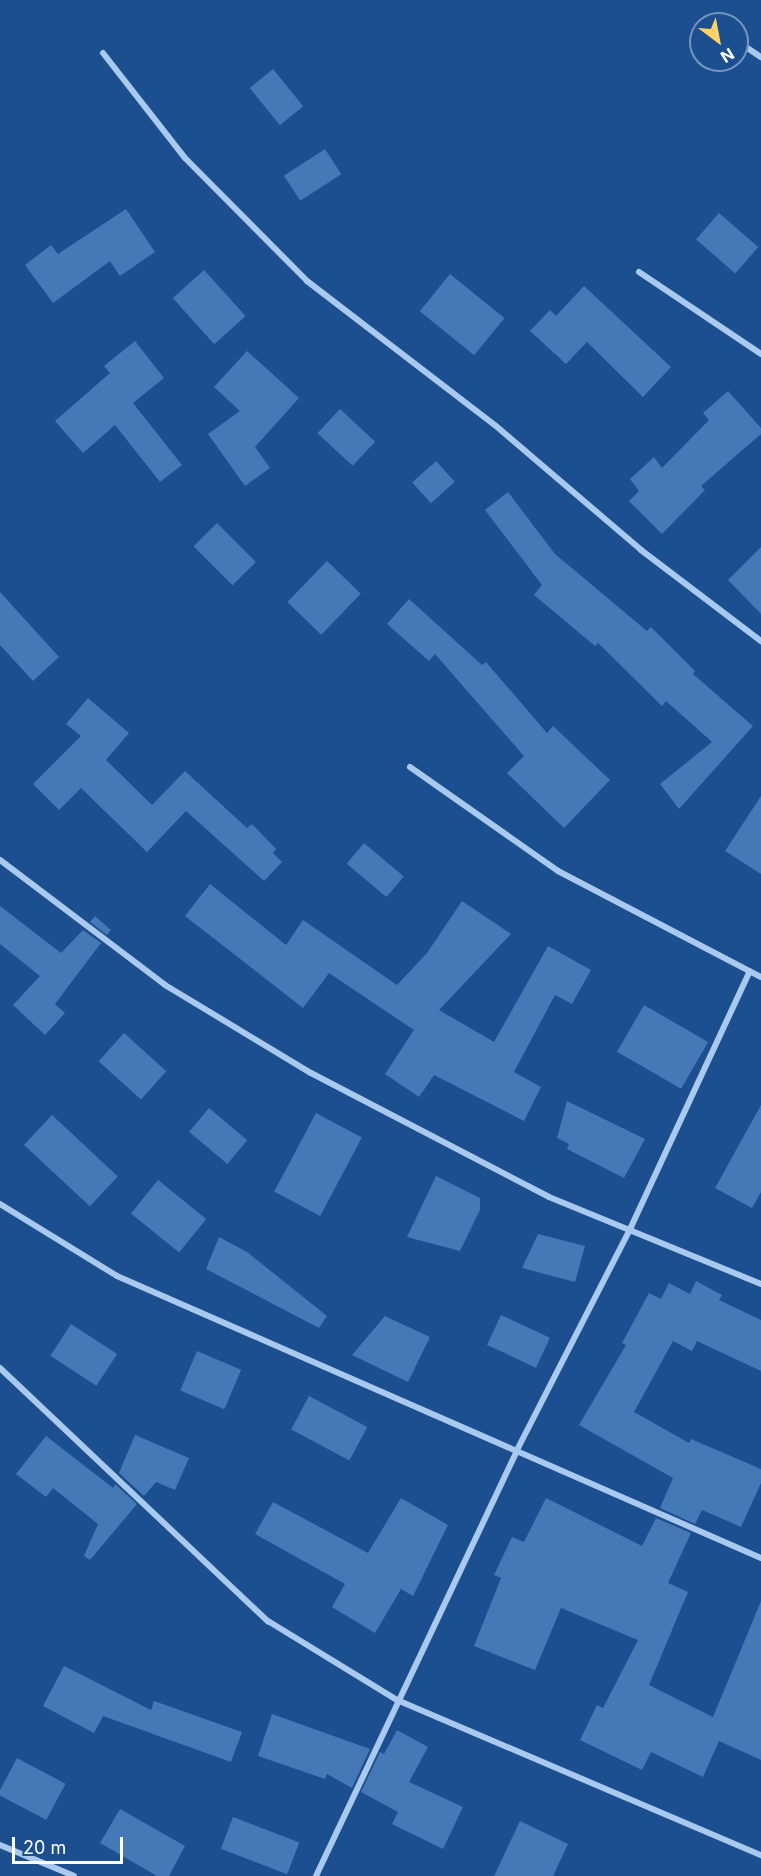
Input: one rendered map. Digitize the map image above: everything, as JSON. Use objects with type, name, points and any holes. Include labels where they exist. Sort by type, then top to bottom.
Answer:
[{"type":"street","points":[[103,53],[185,158],[307,281],[496,426],[641,550],[761,641]]},
{"type":"street","points":[[639,272],[761,354]]},
{"type":"street","points":[[410,767],[558,872],[761,977]]},
{"type":"street","points":[[0,860],[165,985],[311,1073],[549,1197],[631,1227],[761,1284]]},
{"type":"street","points":[[316,1876],[516,1452],[631,1227],[750,971]]},
{"type":"street","points":[[0,1204],[117,1276],[761,1558]]},
{"type":"street","points":[[0,1368],[268,1621],[397,1701],[761,1855]]},
{"type":"street","points":[[0,1845],[74,1876]]},
{"type":"building","points":[[273,69],[303,106],[280,125],[250,88]]},
{"type":"building","points":[[325,149],[341,174],[300,201],[284,176]]},
{"type":"building","points":[[126,209],[155,252],[120,276],[110,261],[53,303],[25,265],[51,245],[58,254]]},
{"type":"building","points":[[719,213],[758,247],[735,274],[696,239]]},
{"type":"building","points":[[204,270],[245,316],[214,344],[173,298]]},
{"type":"building","points":[[450,274],[504,318],[474,355],[420,311]]},
{"type":"building","points":[[584,286],[671,367],[643,397],[587,342],[566,364],[530,331],[550,310],[556,316]]},
{"type":"building","points":[[135,341],[164,378],[133,403],[182,465],[160,482],[115,425],[83,453],[55,421],[110,373],[104,366]]},
{"type":"building","points":[[247,351],[299,398],[255,447],[270,468],[245,486],[208,434],[240,411],[214,387]]},
{"type":"building","points":[[728,391],[761,428],[761,434],[701,486],[705,490],[662,534],[629,501],[639,491],[630,479],[654,457],[662,468],[709,420],[703,413]]},
{"type":"building","points":[[340,409],[375,442],[353,466],[317,433]]},
{"type":"building","points":[[436,461],[455,482],[431,503],[412,482]]},
{"type":"building","points":[[508,492],[555,554],[647,631],[651,627],[695,671],[693,674],[753,726],[679,809],[660,784],[712,742],[666,701],[662,706],[598,643],[595,646],[534,595],[542,585],[485,510]]},
{"type":"building","points":[[217,523],[256,562],[233,585],[194,546]]},
{"type":"building","points":[[761,547],[761,614],[728,580]]},
{"type":"building","points":[[327,561],[361,594],[321,635],[287,602]]},
{"type":"building","points":[[0,592],[59,657],[33,681],[0,645]]},
{"type":"building","points":[[409,599],[482,665],[486,662],[547,733],[553,726],[610,780],[564,828],[507,773],[524,756],[435,654],[429,661],[387,624]]},
{"type":"building","points":[[88,698],[129,733],[106,760],[152,805],[185,771],[247,828],[252,824],[276,849],[273,853],[282,862],[264,881],[186,811],[147,852],[81,788],[59,810],[33,784],[81,736],[66,724]]},
{"type":"building","points":[[761,796],[761,874],[725,851]]},
{"type":"building","points":[[364,843],[404,876],[386,897],[347,864]]},
{"type":"building","points":[[210,884],[286,945],[303,920],[397,985],[427,953],[462,901],[511,934],[439,1010],[494,1042],[548,946],[591,970],[572,1004],[555,995],[514,1072],[541,1087],[524,1121],[434,1075],[419,1097],[385,1074],[414,1030],[329,973],[303,1008],[185,916]]},
{"type":"building","points":[[0,906],[61,953],[83,930],[101,943],[55,1004],[65,1013],[45,1035],[13,1005],[40,976],[0,944]]},
{"type":"building","points":[[95,916],[111,930],[107,935],[90,922]]},
{"type":"building","points":[[644,1005],[708,1042],[681,1089],[617,1052]]},
{"type":"building","points":[[124,1033],[166,1071],[141,1099],[99,1061]]},
{"type":"building","points":[[567,1101],[645,1139],[624,1178],[567,1149],[569,1144],[557,1138]]},
{"type":"building","points":[[761,1105],[761,1192],[752,1208],[715,1188]]},
{"type":"building","points":[[209,1108],[247,1140],[227,1164],[189,1132]]},
{"type":"building","points":[[316,1113],[362,1137],[320,1216],[274,1192]]},
{"type":"building","points":[[52,1115],[118,1176],[90,1206],[24,1145]]},
{"type":"building","points":[[436,1176],[480,1198],[480,1210],[460,1251],[407,1237]]},
{"type":"building","points":[[158,1180],[206,1219],[179,1252],[131,1213]]},
{"type":"building","points":[[538,1234],[585,1246],[575,1282],[522,1268]]},
{"type":"building","points":[[219,1237],[247,1252],[327,1316],[319,1328],[206,1269]]},
{"type":"building","points":[[696,1281],[722,1295],[719,1300],[761,1320],[761,1371],[697,1341],[692,1351],[673,1341],[634,1412],[689,1443],[691,1439],[761,1469],[761,1483],[741,1527],[702,1510],[695,1524],[660,1508],[673,1478],[579,1425],[626,1345],[622,1343],[649,1293],[661,1299],[669,1283],[690,1294]]},
{"type":"building","points":[[501,1315],[550,1338],[536,1368],[487,1345]]},
{"type":"building","points":[[385,1316],[430,1337],[408,1382],[352,1355]]},
{"type":"building","points":[[71,1324],[117,1354],[96,1386],[50,1356]]},
{"type":"building","points":[[197,1351],[241,1370],[224,1409],[180,1391]]},
{"type":"building","points":[[309,1396],[367,1427],[349,1461],[291,1430]]},
{"type":"building","points":[[135,1435],[189,1458],[175,1490],[156,1482],[144,1496],[119,1473]]},
{"type":"building","points":[[46,1436],[113,1488],[115,1484],[137,1504],[90,1560],[84,1556],[98,1524],[53,1488],[46,1497],[16,1474]]},
{"type":"building","points":[[401,1498],[448,1525],[413,1596],[401,1589],[375,1633],[332,1607],[345,1584],[255,1534],[273,1502],[368,1553]]},
{"type":"building","points":[[546,1498],[642,1546],[656,1518],[691,1533],[668,1583],[688,1592],[649,1685],[713,1717],[761,1601],[761,1760],[719,1741],[703,1777],[651,1752],[642,1770],[580,1740],[597,1705],[603,1708],[638,1640],[561,1608],[535,1670],[474,1646],[501,1578],[494,1575],[512,1537],[524,1542]]},
{"type":"building","points":[[64,1666],[151,1710],[154,1701],[242,1732],[231,1762],[103,1716],[94,1733],[43,1706]]},
{"type":"building","points":[[272,1714],[370,1749],[352,1788],[327,1774],[325,1779],[258,1756]]},
{"type":"building","points":[[397,1730],[428,1747],[409,1782],[463,1807],[443,1849],[392,1824],[398,1812],[361,1792],[380,1752],[384,1754]]},
{"type":"building","points":[[17,1758],[66,1784],[46,1820],[0,1795],[0,1790]]},
{"type":"building","points":[[120,1809],[185,1846],[169,1876],[157,1876],[100,1843]]},
{"type":"building","points":[[233,1817],[299,1842],[287,1874],[221,1849]]},
{"type":"building","points":[[520,1821],[568,1844],[553,1876],[494,1876]]}]
